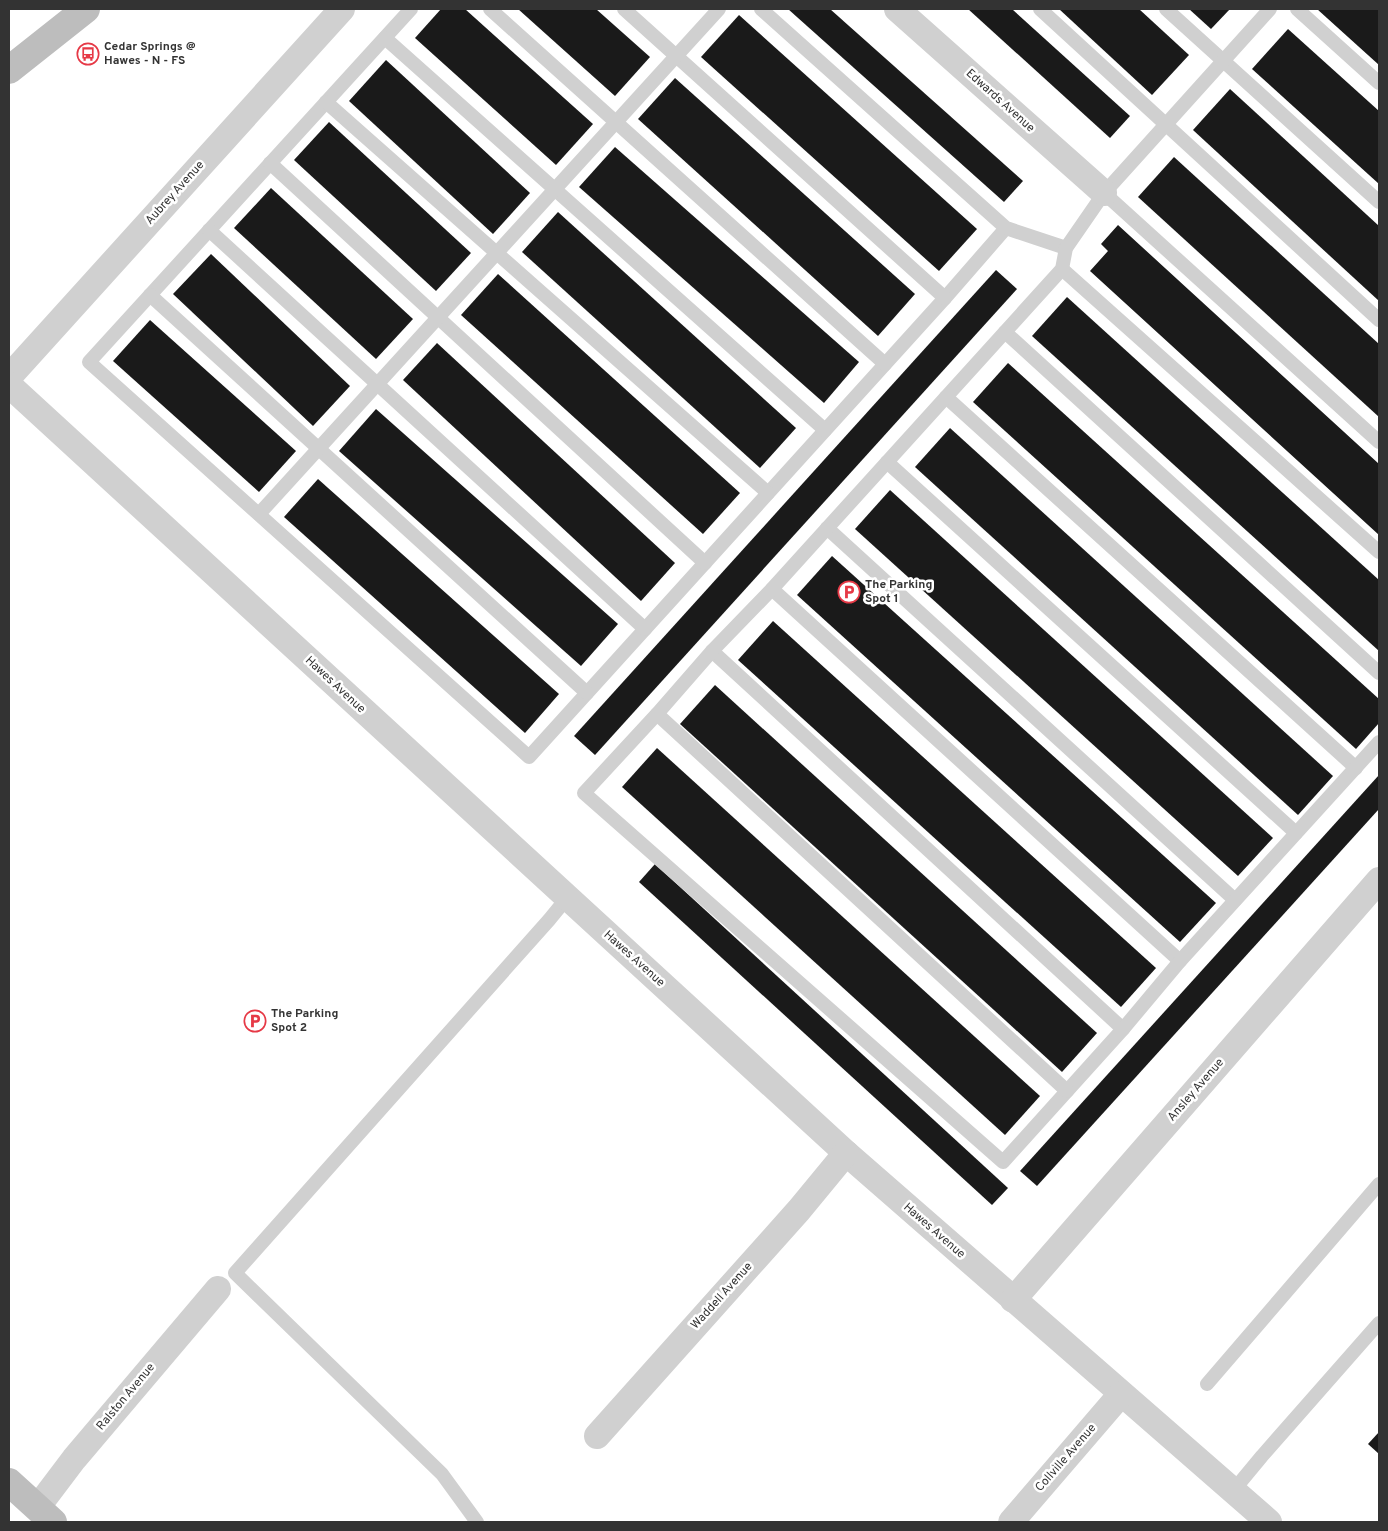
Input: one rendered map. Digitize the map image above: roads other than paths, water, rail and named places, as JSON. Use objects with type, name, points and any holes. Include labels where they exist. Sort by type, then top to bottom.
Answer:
[{"type":"main road","points":[[9,70],[86,9]]},
{"type":"main road","points":[[9,1482],[39,1517]]},
{"type":"street","name":"Aubrey Avenue","points":[[9,377],[342,9]]},
{"type":"street","name":"Edwards Avenue","points":[[898,9],[1104,193]]},
{"type":"street","name":"Hawes Avenue","points":[[9,384],[846,1153],[1268,1522]]},
{"type":"street","name":"Ansley Avenue","points":[[1013,1300],[1379,880]]},
{"type":"street","name":"Waddell Avenue","points":[[597,1436],[799,1210],[846,1153]]},
{"type":"street","name":"Ralston Avenue","points":[[39,1517],[74,1459],[218,1289]]},
{"type":"street","name":"Collville Avenue","points":[[1011,1522],[1121,1394]]},
{"type":"lane","points":[[411,9],[89,362],[529,757],[945,298],[1006,228]]},
{"type":"lane","points":[[490,9],[885,364]]},
{"type":"lane","points":[[624,9],[945,298]]},
{"type":"lane","points":[[259,514],[719,9]]},
{"type":"lane","points":[[760,9],[1006,228],[1066,248]]},
{"type":"lane","points":[[1040,9],[1379,320]]},
{"type":"lane","points":[[1166,9],[1379,202]]},
{"type":"lane","points":[[1270,9],[1104,193],[1066,248],[1062,270],[584,793],[1003,1162],[1123,1029],[1180,961],[1379,742]]},
{"type":"lane","points":[[1297,9],[1379,83]]},
{"type":"lane","points":[[385,38],[825,430]]},
{"type":"lane","points":[[326,102],[768,493]]},
{"type":"lane","points":[[270,163],[705,563]]},
{"type":"lane","points":[[1104,193],[1379,442]]},
{"type":"lane","points":[[209,230],[645,629]]},
{"type":"lane","points":[[1062,270],[1379,552]]},
{"type":"lane","points":[[150,295],[587,693]]},
{"type":"lane","points":[[1006,332],[1379,673]]},
{"type":"lane","points":[[946,397],[1356,768]]},
{"type":"lane","points":[[887,462],[1296,833]]},
{"type":"lane","points":[[827,528],[1235,900]]},
{"type":"lane","points":[[772,588],[1180,961]]},
{"type":"lane","points":[[712,651],[1123,1029]]},
{"type":"lane","points":[[657,714],[1067,1091]]},
{"type":"lane","points":[[477,1522],[442,1474],[235,1273],[567,898]]},
{"type":"lane","points":[[1207,1384],[1379,1184]]},
{"type":"lane","points":[[1233,1491],[1379,1323]]},
{"type":"place","name":"Cedar Springs @ Hawes - N - FS","points":[[88,54]]},
{"type":"place","name":"The Parking Spot 1","points":[[849,592]]},
{"type":"place","name":"The Parking Spot 2","points":[[255,1021]]}]
